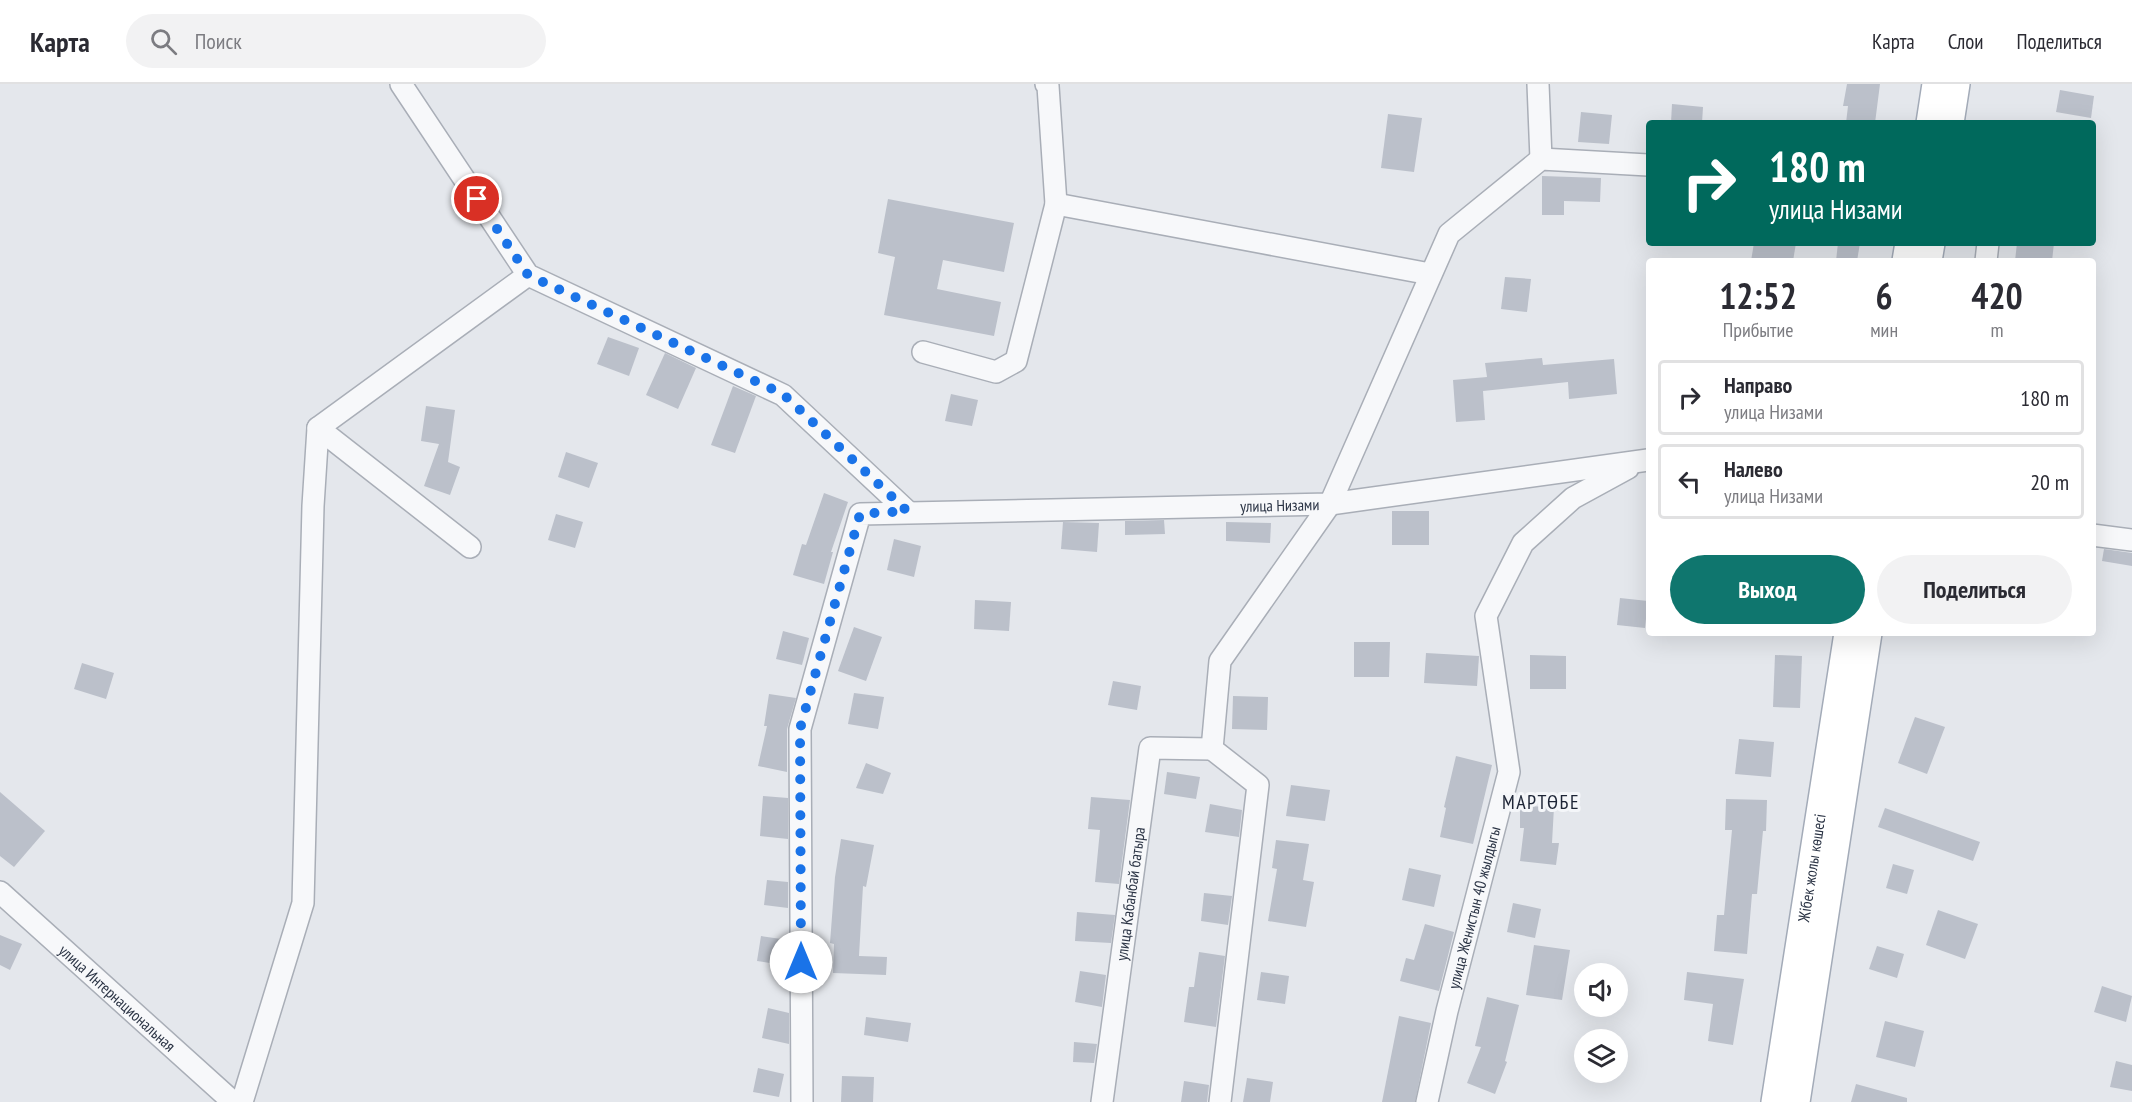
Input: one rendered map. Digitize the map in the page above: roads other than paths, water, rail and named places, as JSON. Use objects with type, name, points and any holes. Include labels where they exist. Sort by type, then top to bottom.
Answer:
[{"type":"main road","points":[[1930,120],[1936,84]]},
{"type":"main road","points":[[1950,120],[1956,84]]},
{"type":"main road","name":"Жібек жолы көшесі","points":[[1775,1102],[1848,636]]},
{"type":"main road","name":"Жібек жолы көшесі","points":[[1796,1102],[1868,636]]},
{"type":"street","points":[[402,84],[528,275],[783,394],[907,511]]},
{"type":"street","points":[[1538,84],[1541,159]]},
{"type":"street","points":[[923,352],[996,372],[1017,361],[1056,204],[1047,85]]},
{"type":"street","points":[[1220,1102],[1258,785],[1212,749],[1220,662],[1330,504],[1449,234],[1541,159],[1646,165]]},
{"type":"street","points":[[1056,204],[1430,274]]},
{"type":"street","points":[[318,428],[528,275]]},
{"type":"street","points":[[318,428],[470,547]]},
{"type":"street","points":[[242,1102],[303,903],[313,506],[318,428]]},
{"type":"street","name":"улица Низами","points":[[802,1102],[800,729],[860,514],[907,511],[1330,504],[1645,461]]},
{"type":"street","name":"улица Женистын 40 жылдыгы","points":[[1427,1102],[1447,1011],[1509,772],[1486,615],[1523,543],[1573,498],[1645,461]]},
{"type":"street","points":[[2096,536],[2132,540]]},
{"type":"street","name":"улица Кабанбай батыра","points":[[1102,1102],[1150,748],[1212,749]]},
{"type":"street","name":"улица Интернациональная","points":[[0,892],[233,1102]]},
{"type":"district","name":"МАРТӨБЕ","points":[[1541,802]]}]
